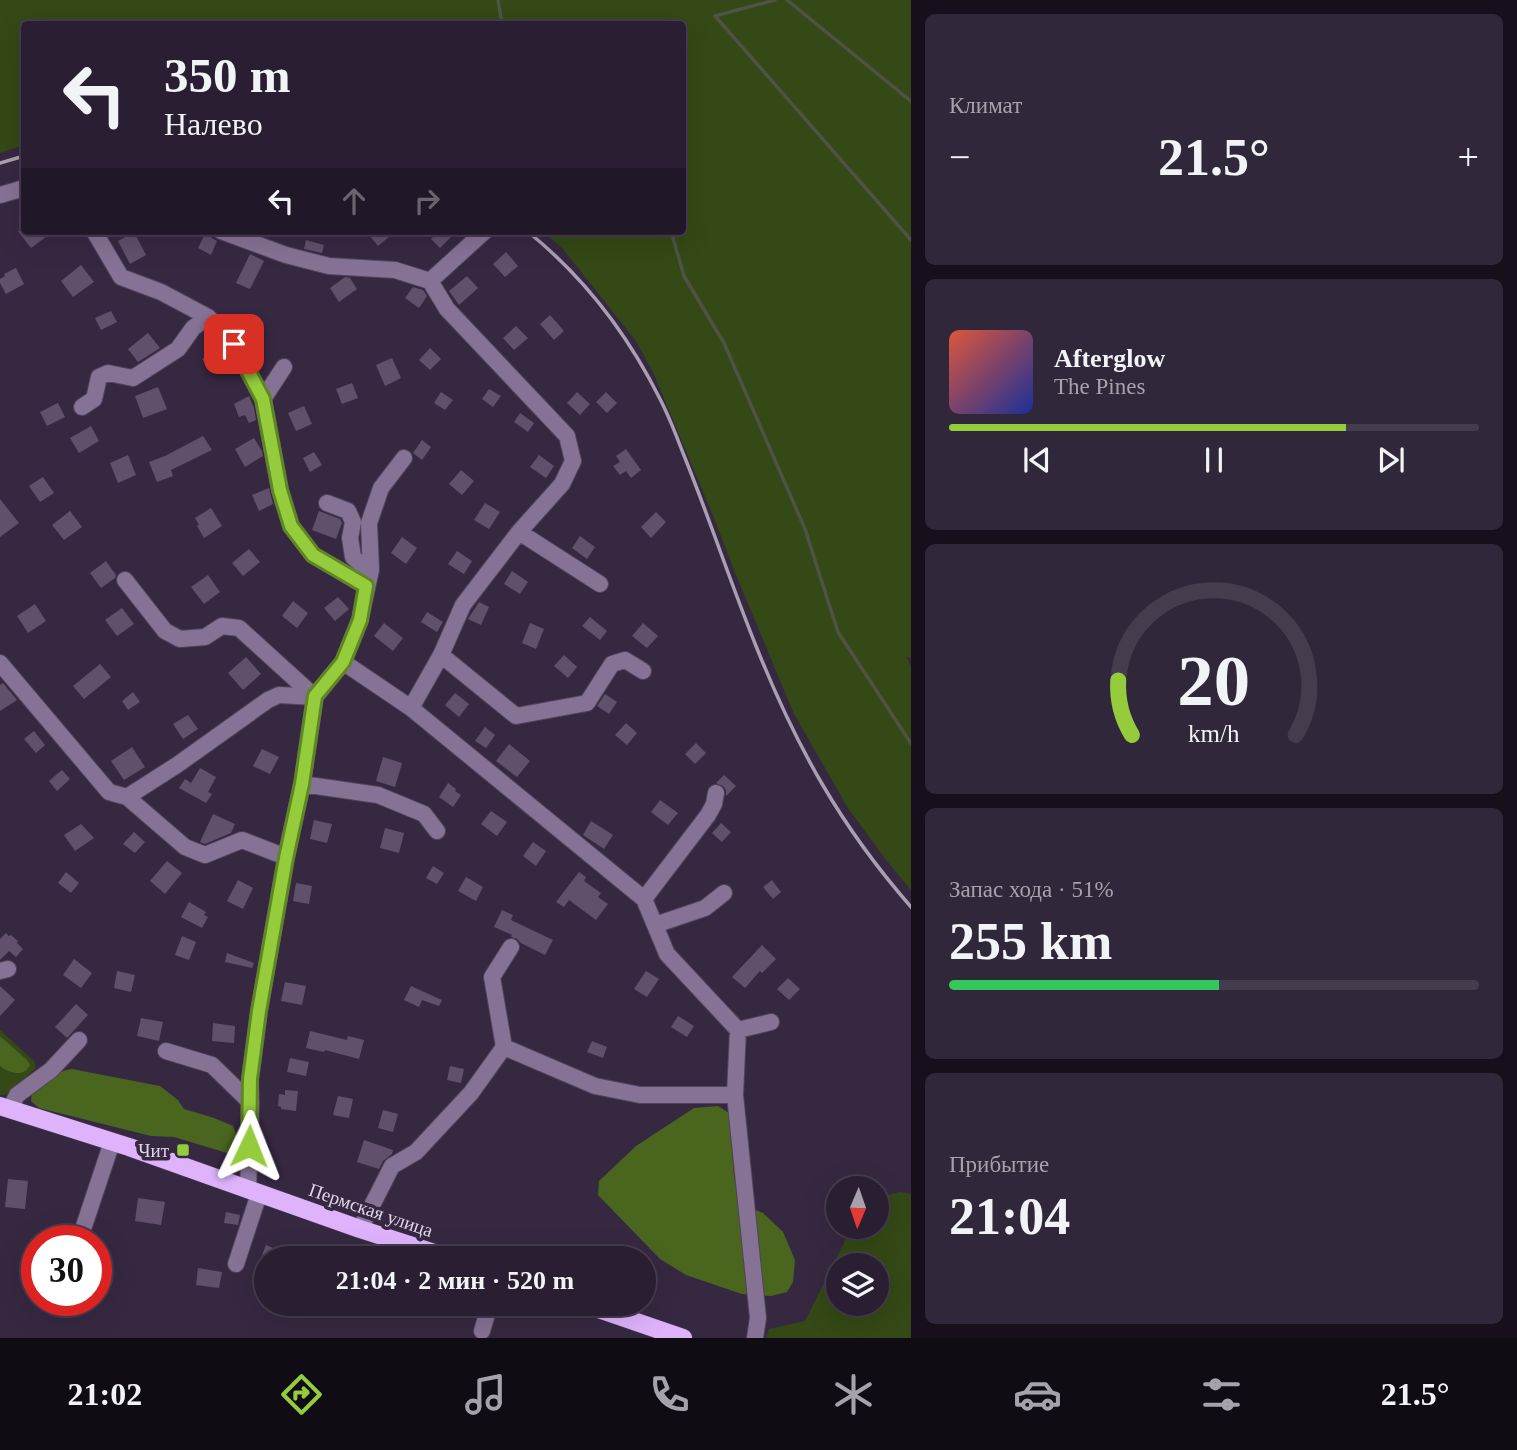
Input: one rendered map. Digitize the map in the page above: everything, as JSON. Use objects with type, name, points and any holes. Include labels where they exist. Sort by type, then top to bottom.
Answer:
[{"type":"main road","name":"Пермская улица","points":[[5,1107],[413,1246]]},
{"type":"main road","points":[[619,1316],[683,1338]]},
{"type":"street","points":[[0,195],[21,189]]},
{"type":"street","points":[[96,235],[121,277],[161,292],[208,317],[234,344],[263,399],[280,490],[291,526],[313,555],[368,580]]},
{"type":"street","points":[[231,235],[286,255],[329,266],[395,270],[430,281],[447,309],[567,436],[573,461],[562,484],[519,532],[463,605],[441,655],[411,708]]},
{"type":"street","points":[[430,281],[481,235]]},
{"type":"street","points":[[82,407],[94,399],[99,377],[108,373],[133,378],[178,349],[193,328],[208,317]]},
{"type":"street","points":[[263,399],[284,367]]},
{"type":"street","points":[[236,1264],[253,1192],[250,1079],[259,1011],[302,784],[315,696],[343,662],[360,620],[368,580],[369,523],[381,488],[404,458]]},
{"type":"street","points":[[327,503],[348,511],[354,522],[351,538],[353,557],[368,580]]},
{"type":"street","points":[[519,532],[600,584]]},
{"type":"street","points":[[125,580],[165,631],[180,639],[205,637],[222,626],[239,628],[315,696]]},
{"type":"street","points":[[441,655],[516,716],[587,704],[612,664],[625,660],[643,671]]},
{"type":"street","points":[[343,662],[411,708],[644,899],[667,954],[738,1030],[735,1095],[758,1318],[755,1338]]},
{"type":"street","points":[[0,663],[109,792],[127,797],[185,847],[205,855],[242,839],[286,858]]},
{"type":"street","points":[[127,797],[177,765],[268,699],[279,695],[315,696]]},
{"type":"street","points":[[302,784],[378,795],[424,814],[438,831]]},
{"type":"street","points":[[644,899],[708,815],[716,793]]},
{"type":"street","points":[[655,925],[705,908],[723,893]]},
{"type":"street","points":[[360,1229],[392,1166],[415,1152],[471,1093],[504,1047],[492,977],[511,947]]},
{"type":"street","points":[[738,1030],[771,1021]]},
{"type":"street","points":[[5,1107],[51,1070],[79,1040]]},
{"type":"street","points":[[504,1047],[595,1086],[640,1095],[735,1095]]},
{"type":"street","points":[[166,1051],[212,1065],[251,1103]]},
{"type":"street","points":[[84,1225],[112,1142]]},
{"type":"street","points":[[482,1331],[487,1316]]},
{"type":"green space","points":[[0,0],[911,0],[911,658],[906,657],[911,666],[911,890],[848,808],[794,714],[653,372],[636,341],[563,249],[547,235],[686,235],[686,21],[21,21],[21,146],[0,153]]},
{"type":"green space","points":[[0,1030],[34,1061],[36,1068],[9,1094],[0,1095]]},
{"type":"green space","points":[[0,1036],[27,1060],[30,1065],[24,1072],[8,1071],[0,1066]]},
{"type":"green space","points":[[72,1069],[160,1086],[178,1100],[184,1109],[233,1126],[237,1147],[233,1154],[227,1153],[174,1137],[151,1136],[39,1108],[31,1101],[32,1091],[56,1074]]},
{"type":"green space","points":[[718,1106],[729,1113],[734,1176],[741,1204],[763,1213],[783,1232],[795,1260],[793,1282],[787,1292],[771,1296],[742,1294],[686,1275],[660,1259],[656,1255],[656,1246],[647,1246],[598,1195],[599,1181],[636,1146],[694,1108]]},
{"type":"green space","points":[[900,1192],[911,1194],[911,1338],[766,1338],[769,1329],[805,1321],[826,1279],[826,1316],[889,1316],[889,1253],[839,1253],[846,1239],[889,1239],[889,1194]]},
{"type":"building","points":[[21,235],[49,235],[31,248]]},
{"type":"building","points":[[129,235],[136,235],[146,255],[130,264],[118,241]]},
{"type":"building","points":[[204,235],[217,241],[211,255],[198,248]]},
{"type":"building","points":[[369,235],[390,236],[378,246]]},
{"type":"building","points":[[435,235],[451,237],[440,248],[431,239]]},
{"type":"building","points":[[306,240],[324,245],[322,253],[304,249]]},
{"type":"building","points":[[506,252],[518,266],[505,277],[493,264]]},
{"type":"building","points":[[250,254],[264,261],[250,289],[236,283]]},
{"type":"building","points":[[81,265],[94,282],[73,297],[61,281]]},
{"type":"building","points":[[16,268],[24,284],[6,294],[0,279]]},
{"type":"building","points":[[467,276],[478,288],[459,305],[449,291]]},
{"type":"building","points":[[345,277],[350,278],[357,289],[339,302],[330,288]]},
{"type":"building","points":[[413,287],[423,290],[427,296],[419,308],[405,298]]},
{"type":"building","points":[[111,311],[117,322],[101,330],[95,318]]},
{"type":"building","points":[[550,315],[564,331],[554,340],[540,324]]},
{"type":"building","points":[[516,326],[528,338],[514,350],[503,338]]},
{"type":"building","points":[[148,333],[160,348],[138,362],[128,349]]},
{"type":"building","points":[[430,348],[441,359],[430,370],[419,360]]},
{"type":"building","points":[[215,349],[223,361],[210,370],[202,359]]},
{"type":"building","points":[[392,358],[401,378],[385,386],[376,365]]},
{"type":"building","points":[[352,383],[358,398],[342,404],[336,389]]},
{"type":"building","points":[[158,387],[167,409],[143,418],[135,396]]},
{"type":"building","points":[[489,389],[501,396],[493,407],[482,399]]},
{"type":"building","points":[[441,392],[453,400],[445,410],[434,403]]},
{"type":"building","points":[[577,392],[590,404],[580,415],[567,403]]},
{"type":"building","points":[[606,392],[617,403],[607,413],[596,402]]},
{"type":"building","points":[[249,396],[256,420],[249,423],[245,415],[239,417],[234,404]]},
{"type":"building","points":[[58,403],[65,417],[47,426],[40,412]]},
{"type":"building","points":[[304,406],[312,424],[296,431],[288,413]]},
{"type":"building","points":[[520,413],[534,423],[528,432],[514,422]]},
{"type":"building","points":[[91,426],[99,441],[79,453],[70,438]]},
{"type":"building","points":[[203,436],[212,450],[171,470],[173,476],[157,482],[149,462]]},
{"type":"building","points":[[254,438],[263,456],[245,467],[235,449]]},
{"type":"building","points":[[422,440],[431,447],[422,460],[413,453]]},
{"type":"building","points":[[626,449],[641,470],[631,478],[626,471],[620,475],[613,466],[620,462],[616,456]]},
{"type":"building","points":[[314,452],[322,465],[310,472],[303,458]]},
{"type":"building","points":[[128,455],[136,475],[118,483],[110,463]]},
{"type":"building","points":[[539,455],[554,466],[546,478],[530,467]]},
{"type":"building","points":[[461,470],[474,481],[462,495],[449,484]]},
{"type":"building","points":[[43,477],[54,493],[40,502],[29,486]]},
{"type":"building","points":[[269,488],[273,504],[259,511],[252,495]]},
{"type":"building","points":[[0,499],[19,523],[0,537]]},
{"type":"building","points":[[485,503],[500,512],[489,529],[474,520]]},
{"type":"building","points":[[211,508],[222,526],[204,538],[195,518]]},
{"type":"building","points":[[70,511],[82,527],[64,540],[52,525]]},
{"type":"building","points":[[319,511],[340,519],[342,523],[336,539],[312,530]]},
{"type":"building","points":[[656,512],[666,522],[651,538],[641,527]]},
{"type":"building","points":[[580,536],[595,547],[587,559],[572,548]]},
{"type":"building","points":[[402,537],[417,548],[406,564],[391,553]]},
{"type":"building","points":[[249,549],[260,562],[243,576],[232,563]]},
{"type":"building","points":[[457,551],[472,561],[464,574],[448,564]]},
{"type":"building","points":[[106,561],[116,575],[101,588],[90,573]]},
{"type":"building","points":[[512,571],[528,582],[520,594],[504,584]]},
{"type":"building","points":[[208,575],[220,592],[204,604],[191,587]]},
{"type":"building","points":[[338,597],[349,609],[335,621],[324,608]]},
{"type":"building","points":[[293,601],[308,613],[297,628],[282,616]]},
{"type":"building","points":[[479,602],[489,607],[481,625],[468,619]]},
{"type":"building","points":[[35,604],[46,621],[28,633],[17,616]]},
{"type":"building","points":[[122,608],[134,624],[117,636],[105,620]]},
{"type":"building","points":[[427,612],[443,622],[437,632],[421,622]]},
{"type":"building","points":[[590,617],[607,631],[600,640],[582,626]]},
{"type":"building","points":[[384,623],[403,638],[393,651],[374,636]]},
{"type":"building","points":[[530,623],[544,629],[536,649],[522,643]]},
{"type":"building","points":[[643,623],[658,636],[647,648],[632,636]]},
{"type":"building","points":[[564,655],[577,667],[568,678],[554,666]]},
{"type":"building","points":[[246,657],[261,674],[243,690],[228,673]]},
{"type":"building","points":[[100,664],[111,677],[84,699],[73,686]]},
{"type":"building","points":[[3,683],[17,700],[0,711],[0,685]]},
{"type":"building","points":[[133,692],[140,702],[128,710],[122,701]]},
{"type":"building","points":[[455,693],[469,704],[459,717],[445,705]]},
{"type":"building","points":[[605,694],[617,702],[609,714],[597,706]]},
{"type":"building","points":[[188,715],[198,729],[183,739],[173,724]]},
{"type":"building","points":[[626,723],[637,733],[627,745],[615,735]]},
{"type":"building","points":[[485,727],[495,735],[486,748],[475,741]]},
{"type":"building","points":[[34,731],[45,745],[36,753],[24,739]]},
{"type":"building","points":[[696,743],[706,753],[695,764],[685,754]]},
{"type":"building","points":[[509,744],[530,761],[517,777],[496,761]]},
{"type":"building","points":[[132,747],[145,767],[124,780],[111,761]]},
{"type":"building","points":[[262,749],[279,757],[270,774],[253,766]]},
{"type":"building","points":[[383,757],[402,763],[395,787],[376,781]]},
{"type":"building","points":[[200,768],[216,777],[208,792],[212,794],[206,803],[179,788],[185,779],[191,783]]},
{"type":"building","points":[[62,770],[70,779],[57,791],[49,781]]},
{"type":"building","points":[[724,775],[736,786],[726,796],[723,786],[716,783]]},
{"type":"building","points":[[448,783],[461,795],[453,807],[439,797]]},
{"type":"building","points":[[660,800],[678,813],[668,825],[651,812]]},
{"type":"building","points":[[491,811],[507,822],[497,836],[481,824]]},
{"type":"building","points":[[213,814],[235,824],[231,833],[205,844],[200,842]]},
{"type":"building","points":[[314,820],[332,824],[327,843],[310,839]]},
{"type":"building","points":[[591,821],[613,835],[604,849],[583,835]]},
{"type":"building","points":[[721,823],[731,832],[722,842],[712,833]]},
{"type":"building","points":[[81,824],[94,838],[75,851],[64,835]]},
{"type":"building","points":[[385,828],[404,833],[399,853],[380,848]]},
{"type":"building","points":[[134,832],[145,842],[135,853],[123,844]]},
{"type":"building","points":[[533,842],[546,851],[536,866],[523,856]]},
{"type":"building","points":[[167,861],[182,873],[165,894],[150,881]]},
{"type":"building","points":[[433,866],[444,873],[437,884],[426,878]]},
{"type":"building","points":[[66,872],[79,883],[71,893],[58,883]]},
{"type":"building","points":[[579,872],[586,877],[584,881],[601,893],[598,897],[608,904],[596,920],[569,900],[564,907],[556,902]]},
{"type":"building","points":[[466,877],[483,887],[476,901],[458,891]]},
{"type":"building","points":[[238,880],[253,888],[243,909],[227,901]]},
{"type":"building","points":[[772,880],[781,892],[773,899],[763,887]]},
{"type":"building","points":[[296,883],[312,886],[309,904],[293,901]]},
{"type":"building","points":[[189,902],[206,912],[204,915],[208,917],[202,928],[181,917]]},
{"type":"building","points":[[502,910],[513,915],[511,920],[553,940],[545,955],[494,927]]},
{"type":"building","points":[[6,933],[18,941],[23,949],[16,957],[9,951],[0,960],[0,939]]},
{"type":"building","points":[[182,936],[196,942],[189,960],[175,955]]},
{"type":"building","points":[[762,945],[776,959],[762,973],[760,971],[745,988],[732,977]]},
{"type":"building","points":[[227,953],[254,963],[252,968],[225,962]]},
{"type":"building","points":[[74,959],[92,973],[81,988],[63,975]]},
{"type":"building","points":[[117,971],[135,975],[131,992],[114,988]]},
{"type":"building","points":[[646,971],[659,979],[647,997],[634,989]]},
{"type":"building","points":[[788,978],[800,989],[789,1000],[777,989]]},
{"type":"building","points":[[285,982],[306,986],[302,1005],[281,1001]]},
{"type":"building","points":[[0,986],[15,1000],[0,1016]]},
{"type":"building","points":[[411,986],[442,1000],[439,1006],[422,1000],[419,1007],[404,1000]]},
{"type":"building","points":[[76,1004],[88,1015],[67,1038],[55,1027]]},
{"type":"building","points":[[678,1016],[694,1026],[687,1037],[671,1027]]},
{"type":"building","points":[[141,1018],[163,1022],[159,1041],[137,1036]]},
{"type":"building","points":[[213,1023],[235,1026],[234,1043],[212,1041]]},
{"type":"building","points":[[310,1031],[347,1040],[348,1036],[364,1040],[359,1059],[306,1048]]},
{"type":"building","points":[[592,1041],[607,1047],[603,1058],[587,1052]]},
{"type":"building","points":[[290,1058],[309,1062],[306,1076],[287,1072]]},
{"type":"building","points":[[450,1066],[464,1069],[461,1083],[447,1080]]},
{"type":"building","points":[[285,1090],[298,1091],[296,1111],[278,1106],[279,1094],[285,1095]]},
{"type":"building","points":[[338,1096],[353,1099],[349,1118],[333,1115]]},
{"type":"building","points":[[383,1110],[398,1114],[393,1132],[378,1128]]},
{"type":"building","points":[[364,1140],[393,1150],[379,1169],[357,1162]]},
{"type":"building","points":[[8,1179],[28,1181],[25,1209],[5,1207]]},
{"type":"building","points":[[138,1198],[165,1202],[161,1225],[135,1221]]},
{"type":"building","points":[[226,1212],[240,1215],[238,1225],[224,1223]]},
{"type":"building","points":[[198,1268],[222,1272],[219,1288],[196,1285]]},
{"type":"waterway","points":[[498,0],[502,21]]},
{"type":"waterway","points":[[775,0],[715,16],[911,240]]},
{"type":"waterway","points":[[787,0],[911,101]]},
{"type":"waterway","points":[[672,235],[684,276],[724,343],[805,529],[838,632],[911,743]]},
{"type":"railway","points":[[0,163],[21,157]]},
{"type":"railway","points":[[531,235],[585,287],[619,330],[647,375],[673,428],[747,623],[787,718],[822,784],[863,847],[911,907]]},
{"type":"place","name":"Чит","points":[[183,1150]]},
{"type":"route","points":[[234,344],[263,399],[280,490],[291,526],[313,555],[366,586],[360,620],[343,662],[315,696],[302,784],[259,1011],[250,1079],[249,1146]]}]
